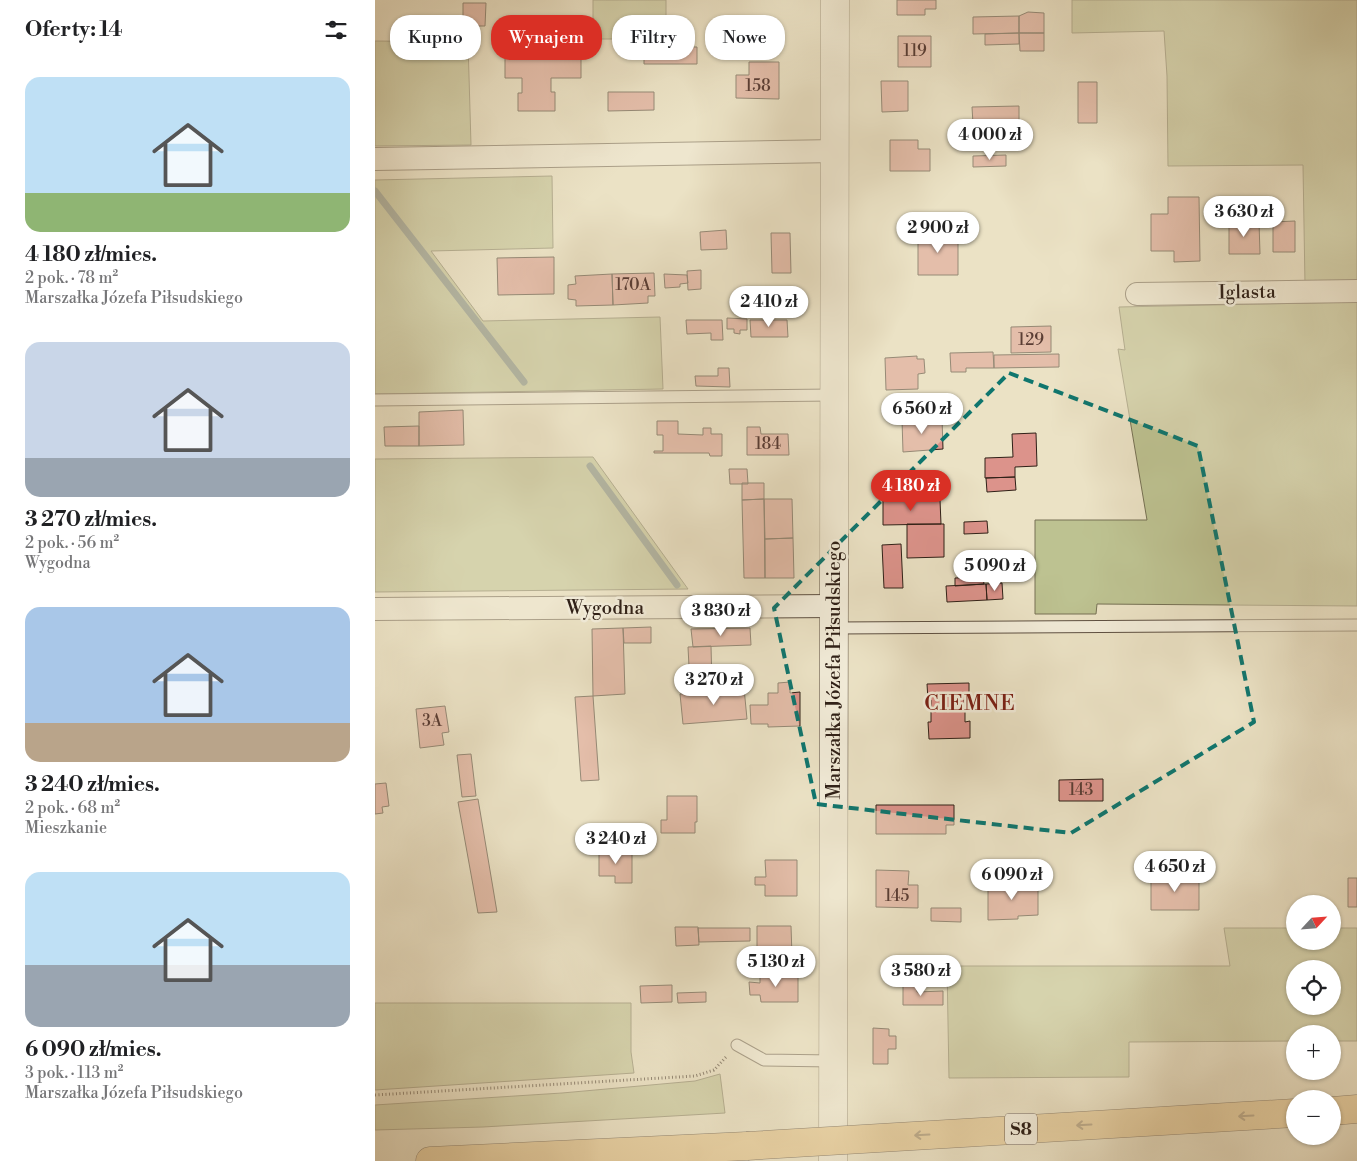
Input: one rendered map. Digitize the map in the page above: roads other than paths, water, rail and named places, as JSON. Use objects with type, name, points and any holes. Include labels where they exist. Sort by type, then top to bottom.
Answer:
[{"type":"highway","points":[[1341,1110],[1357,1109]]},
{"type":"highway","name":"S8","points":[[430,1161],[747,1146],[1286,1114]]},
{"type":"street","name":"Marszałka Józefa Piłsudskiego","points":[[833,1161],[835,0]]},
{"type":"street","points":[[375,159],[836,150]]},
{"type":"street","name":"Iglasta","points":[[1137,294],[1357,291]]},
{"type":"street","name":"Wygodna","points":[[375,609],[835,617]]},
{"type":"lane","points":[[375,400],[834,395]]},
{"type":"lane","points":[[835,617],[1357,625]]},
{"type":"lane","points":[[737,1045],[764,1060],[833,1061]]},
{"type":"waterway","points":[[375,191],[524,382]]},
{"type":"waterway","points":[[590,466],[677,585]]},
{"type":"district","name":"CIEMNE","points":[[970,704]]}]
